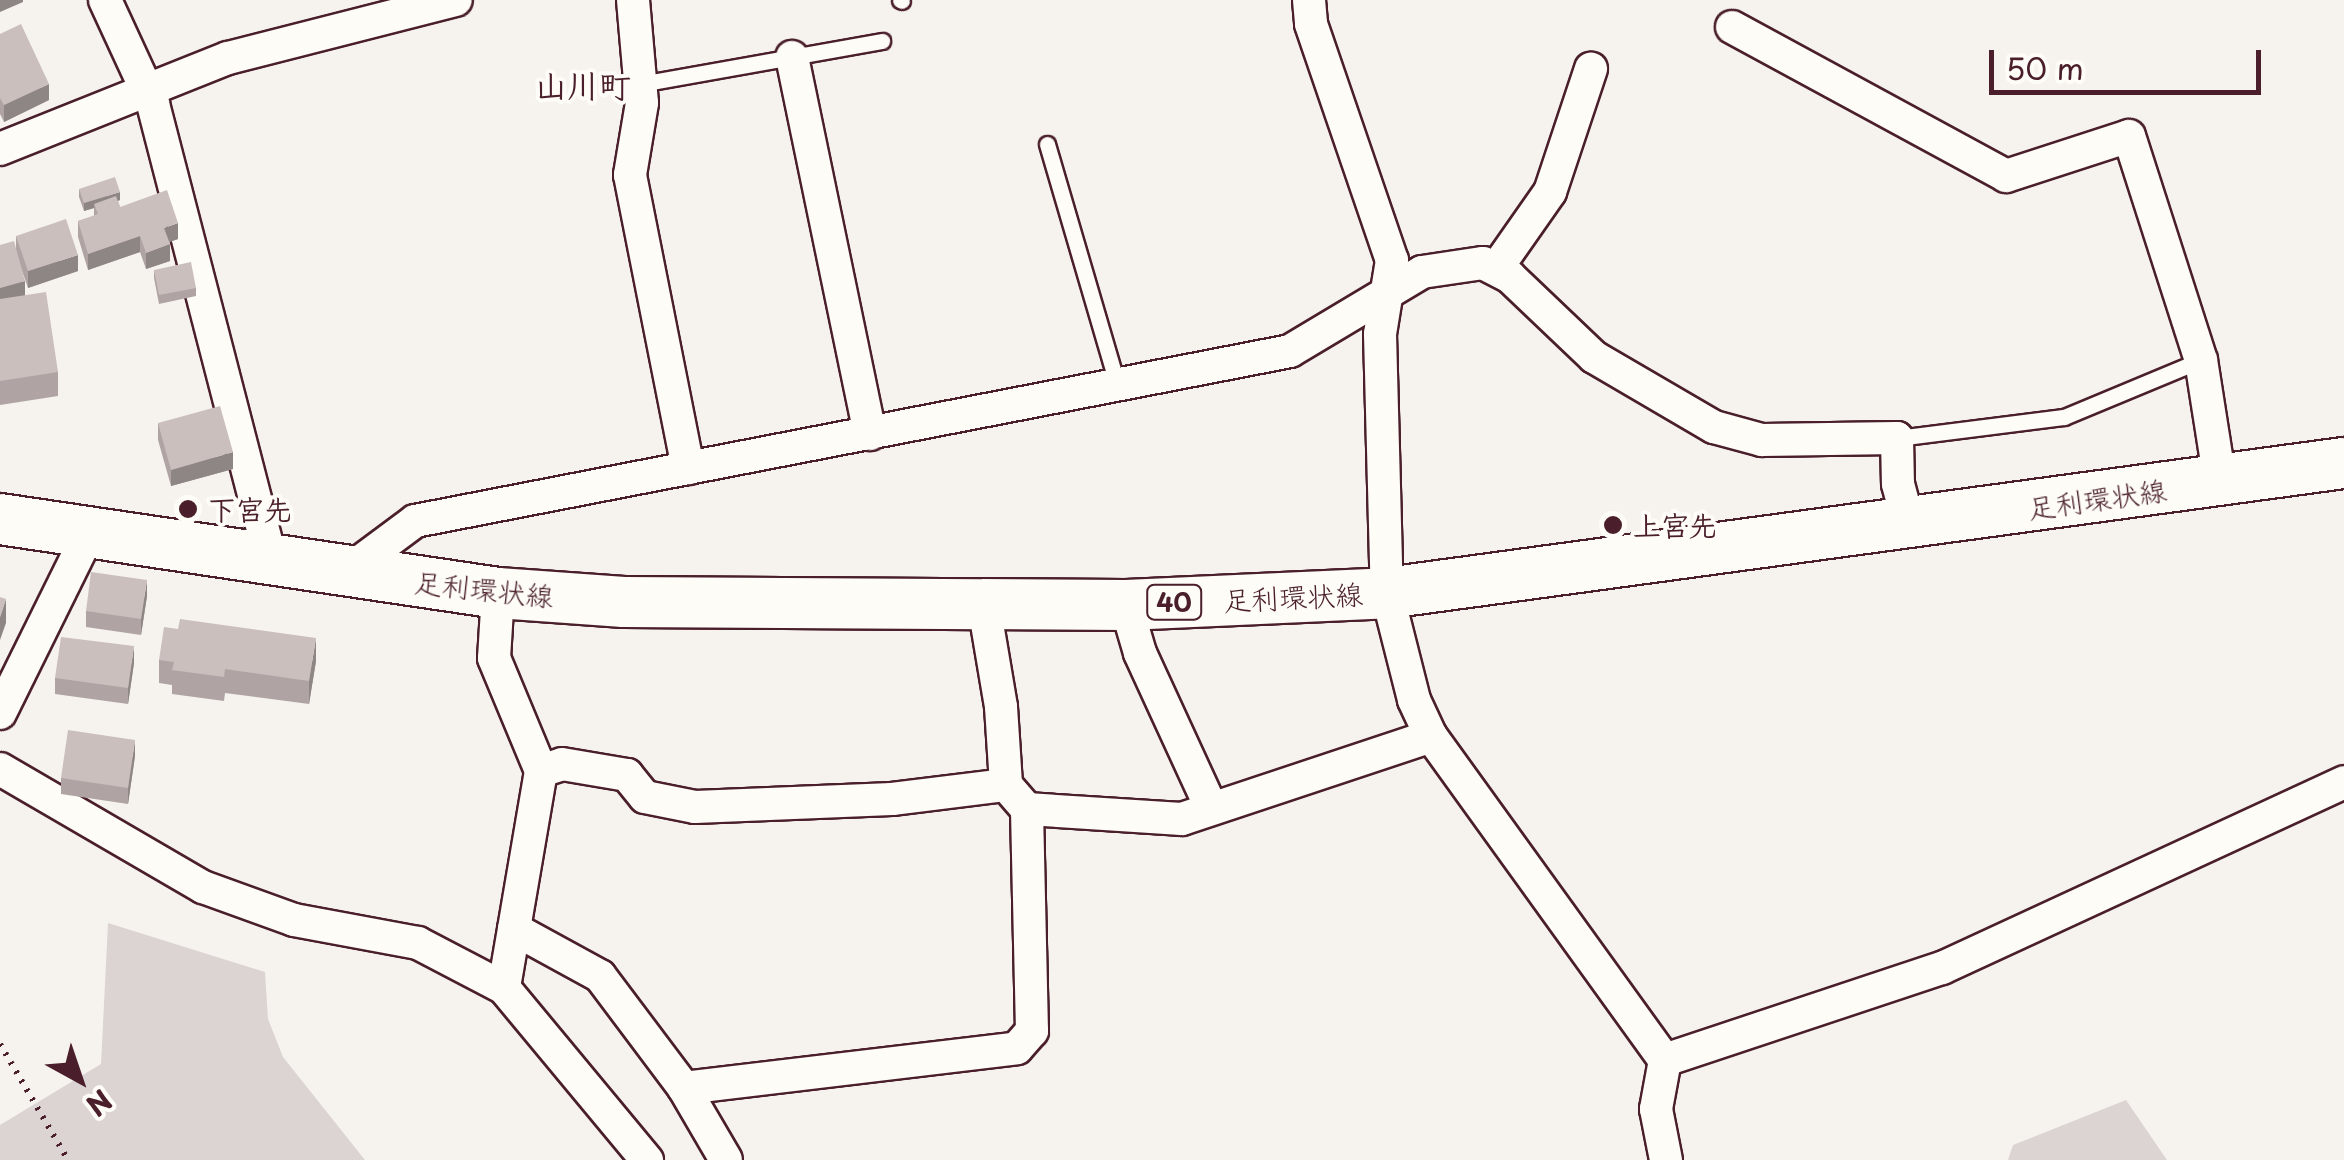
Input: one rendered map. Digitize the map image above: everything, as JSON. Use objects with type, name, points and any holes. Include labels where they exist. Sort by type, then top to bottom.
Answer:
[{"type":"main road","name":"足利環状線","points":[[0,519],[345,573],[498,592],[624,602],[1126,605],[1387,592],[1909,525],[2344,463]]},
{"type":"street","points":[[105,0],[144,88],[272,563]]},
{"type":"street","points":[[0,149],[144,88],[314,33],[456,0]]},
{"type":"street","points":[[633,0],[640,84],[630,175],[688,468]]},
{"type":"street","points":[[1310,0],[1311,24],[1392,260],[1380,334],[1387,592],[1414,700],[1431,736],[1666,1060],[1656,1109],[1666,1160]]},
{"type":"street","points":[[1732,27],[2006,176],[2129,136],[2201,360],[2220,482]]},
{"type":"street","points":[[792,57],[870,434]]},
{"type":"street","points":[[1496,270],[1550,192],[1591,69]]},
{"type":"street","points":[[345,573],[415,521],[1290,351],[1422,272],[1484,263],[1594,357],[1714,427],[1762,440],[1897,438],[1898,484],[1909,525]]},
{"type":"street","points":[[0,713],[88,534]]},
{"type":"street","points":[[498,592],[494,658],[541,771],[504,988]]},
{"type":"street","points":[[1126,605],[1140,653],[1210,804]]},
{"type":"street","points":[[684,1088],[1017,1048],[1032,1031],[1016,797],[984,606]]},
{"type":"street","points":[[541,771],[562,764],[627,775],[646,797],[695,807],[1016,797],[1182,818],[1210,804],[1336,772],[1431,736]]},
{"type":"street","points":[[0,769],[203,888],[294,920],[418,943],[504,988],[564,1052],[647,1160]]},
{"type":"street","points":[[1666,1060],[1942,968],[2344,782]]},
{"type":"street","points":[[514,928],[600,976],[684,1088],[726,1160]]},
{"type":"lane","points":[[640,84],[882,41]]},
{"type":"lane","points":[[1047,144],[1118,387]]},
{"type":"lane","points":[[1897,438],[2064,417],[2201,360]]},
{"type":"path","points":[[0,1044],[68,1160]]},
{"type":"shaded area","points":[[108,923],[265,972],[268,1019],[283,1057],[365,1160],[0,1160],[0,1125],[101,1064]]},
{"type":"shaded area","points":[[2126,1100],[2167,1160],[2008,1160],[2013,1145]]},
{"type":"building","points":[[21,24],[49,84],[4,105],[0,98],[0,34]]},
{"type":"building","points":[[115,177],[120,192],[84,203],[79,189]]},
{"type":"building","points":[[167,190],[178,223],[164,228],[170,244],[146,253],[140,236],[88,254],[78,221],[98,214],[94,204],[116,196],[120,207]]},
{"type":"building","points":[[66,219],[78,255],[28,271],[16,236]]},
{"type":"building","points":[[14,241],[25,281],[0,288],[0,245]]},
{"type":"building","points":[[191,262],[196,288],[159,295],[154,270]]},
{"type":"building","points":[[46,292],[58,372],[0,381],[0,299]]},
{"type":"building","points":[[220,406],[233,452],[171,470],[158,423]]},
{"type":"building","points":[[91,572],[147,580],[141,619],[86,611]]},
{"type":"building","points":[[180,619],[316,638],[309,681],[225,669],[224,677],[172,670],[174,662],[159,660],[164,627],[178,629]]},
{"type":"building","points":[[61,637],[134,646],[128,688],[55,678]]},
{"type":"building","points":[[68,730],[135,740],[128,788],[61,778]]},
{"type":"place","name":"下宮先","points":[[188,509]]},
{"type":"place","name":"上宮先","points":[[1613,525]]},
{"type":"district","name":"山川町","points":[[583,85]]}]
